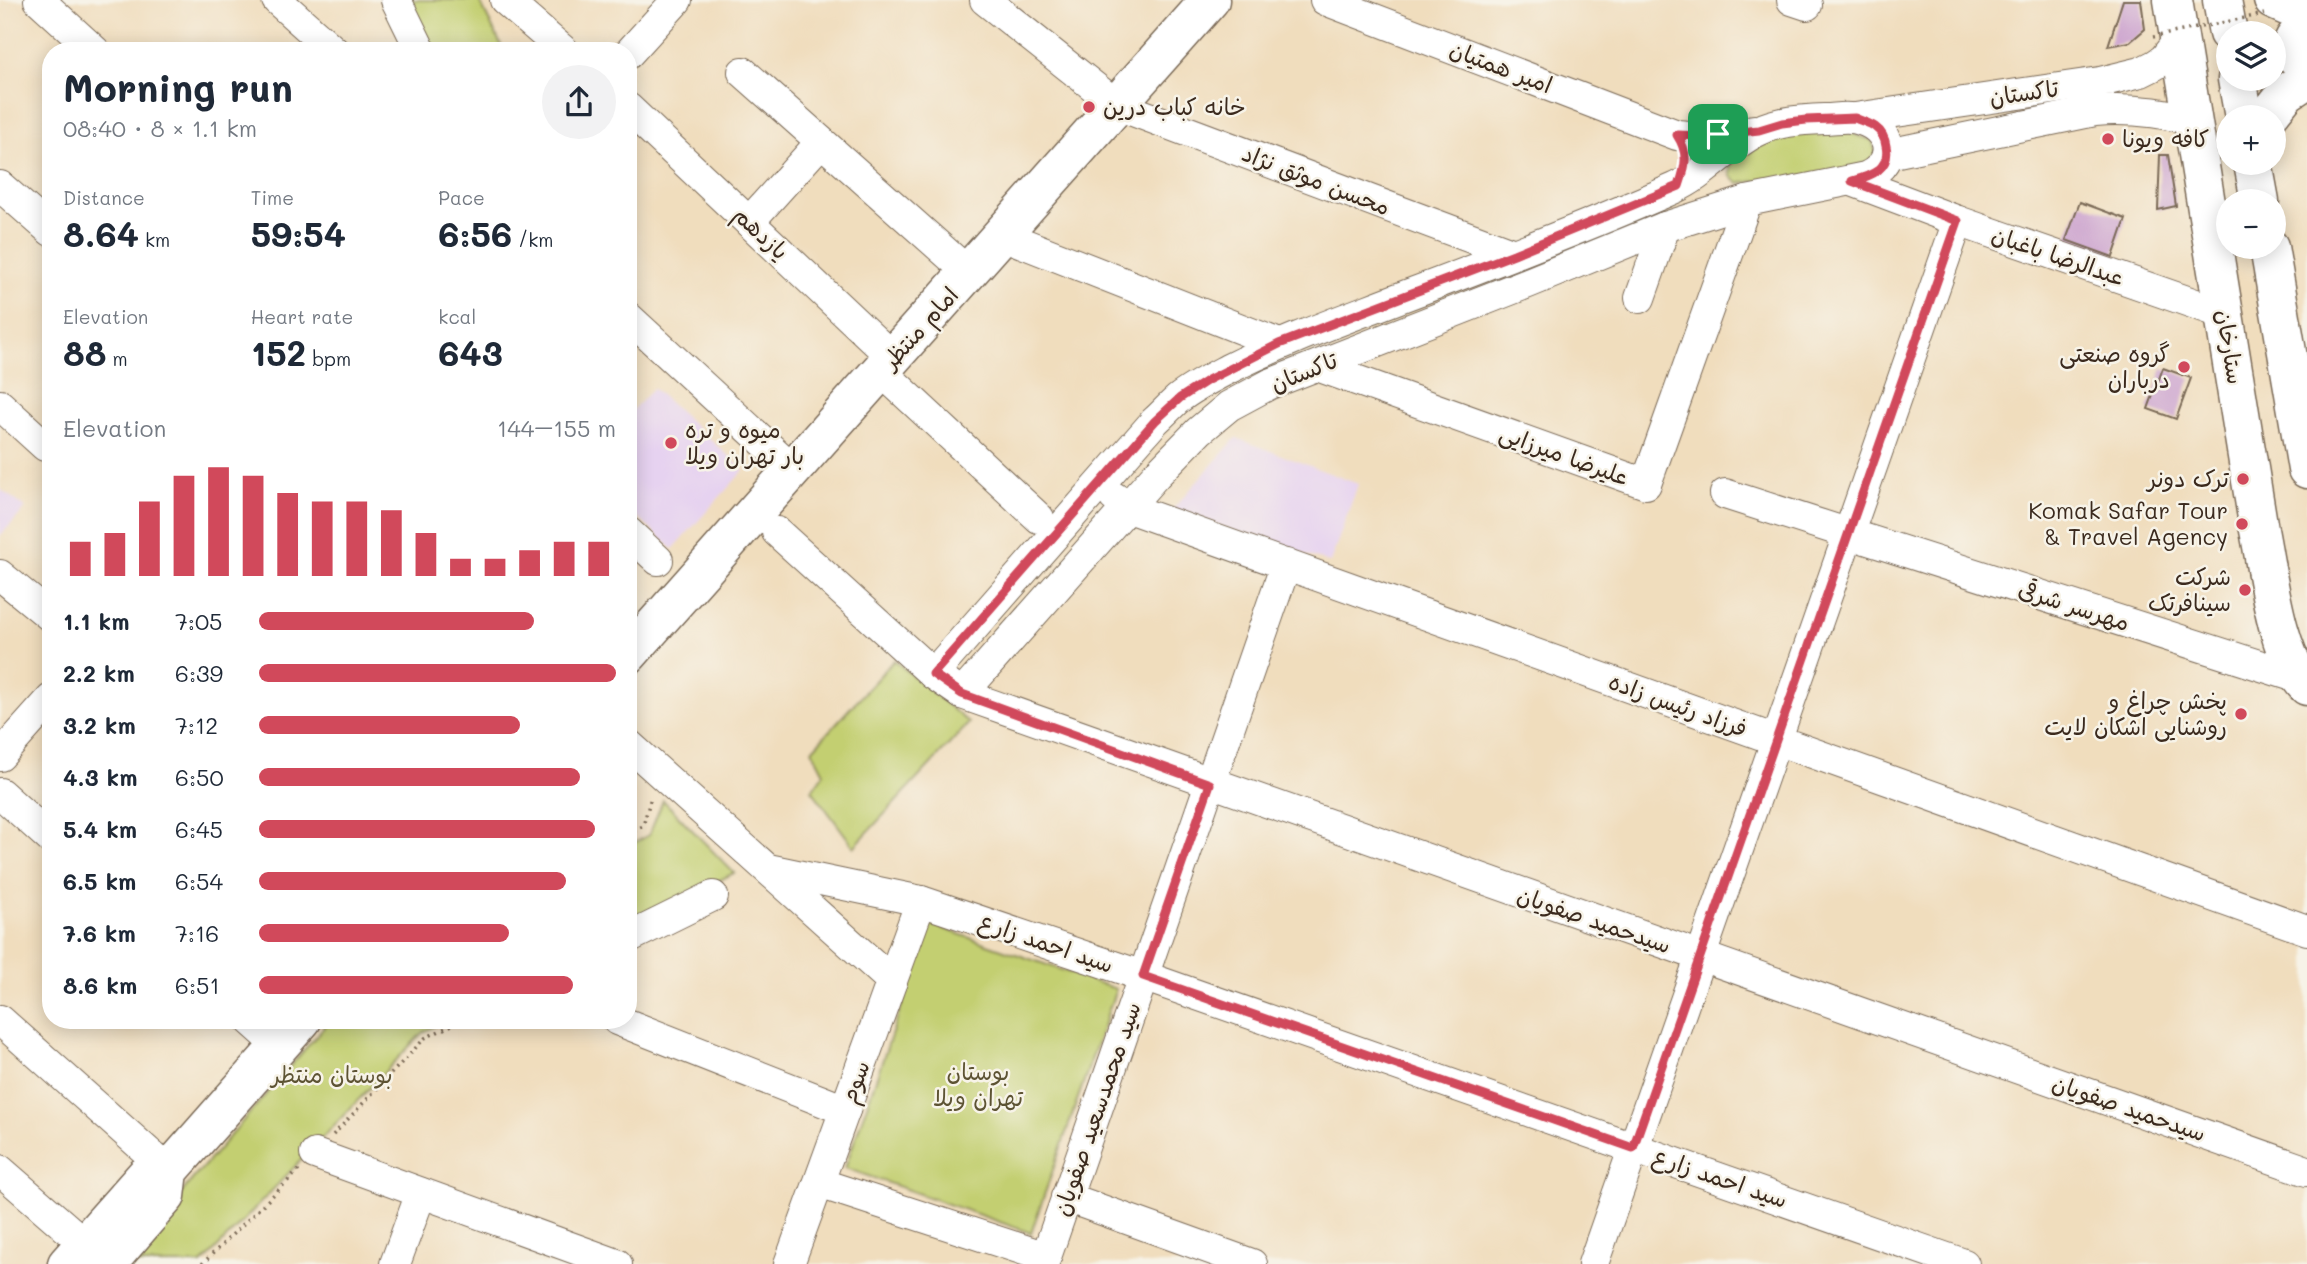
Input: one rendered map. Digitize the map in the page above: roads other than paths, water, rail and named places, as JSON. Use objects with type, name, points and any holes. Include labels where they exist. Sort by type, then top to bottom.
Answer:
[{"type":"main road","name":"امام منتظر","points":[[637,645],[1210,0]]},
{"type":"main road","name":"ستارخان","points":[[2174,0],[2166,38],[2193,120],[2259,530],[2276,614],[2287,653],[2304,691]]},
{"type":"main road","points":[[2222,0],[2226,21]]},
{"type":"main road","points":[[2269,7],[2307,15]]},
{"type":"main road","points":[[2307,28],[2295,38],[2291,46],[2295,56],[2307,62]]},
{"type":"main road","points":[[2277,105],[2287,92],[2307,79]]},
{"type":"main road","points":[[2273,259],[2296,338],[2307,469]]},
{"type":"main road","points":[[86,1257],[145,1176],[169,1171],[291,1033]]},
{"type":"street","points":[[38,0],[85,42]]},
{"type":"street","points":[[277,0],[324,42]]},
{"type":"street","points":[[396,0],[417,42]]},
{"type":"street","points":[[505,0],[554,42]]},
{"type":"street","points":[[637,44],[677,0]]},
{"type":"street","name":"محسن موثق نژاد","points":[[985,0],[1117,105],[1514,254]]},
{"type":"street","name":"امیر همتیان","points":[[1325,0],[1677,135]]},
{"type":"street","name":"تاکستان","points":[[933,674],[1155,421],[1180,398],[1208,380],[1279,344],[1514,254],[1679,186],[1759,130],[1782,123],[1855,118],[2100,82],[2141,72],[2164,59],[2166,38]]},
{"type":"street","points":[[743,72],[969,273]]},
{"type":"street","name":"تاکستان","points":[[962,694],[1156,475],[1199,431],[1229,406],[1270,384],[1665,227],[1747,201],[1852,181],[1877,172],[1886,162],[1888,154],[2095,111],[2145,110],[2193,120]]},
{"type":"street","name":"یازدهم","points":[[637,116],[750,222],[1040,518]]},
{"type":"street","points":[[1855,118],[1875,127],[1881,133],[1888,154]]},
{"type":"street","points":[[1677,135],[1702,136],[1759,130]]},
{"type":"street","points":[[1677,135],[1683,144],[1687,163],[1679,186]]},
{"type":"street","points":[[750,222],[821,142]]},
{"type":"street","name":"عبدالرضا باغبان","points":[[1852,181],[2224,314]]},
{"type":"street","points":[[0,186],[42,223]]},
{"type":"street","name":"علیرضا میرزایی","points":[[1317,366],[1646,484],[1747,201]]},
{"type":"street","points":[[1593,1264],[1958,221]]},
{"type":"street","points":[[1640,298],[1665,227]]},
{"type":"street","points":[[1569,232],[1580,262]]},
{"type":"street","points":[[1002,235],[1279,344]]},
{"type":"street","points":[[637,325],[793,470]]},
{"type":"street","points":[[0,405],[42,443]]},
{"type":"street","name":"فرزاد رئیس زاده","points":[[1100,485],[1128,508],[2307,930]]},
{"type":"street","name":"مهرسر شرقی","points":[[1725,494],[1849,533],[2304,691]]},
{"type":"street","name":"سیدحمید صفویان","points":[[777,532],[933,674],[962,694],[2307,1171]]},
{"type":"street","points":[[637,540],[658,560]]},
{"type":"street","name":"سید محمدسعید صفویان","points":[[1042,1254],[1066,1198],[1286,565]]},
{"type":"street","points":[[0,575],[42,610]]},
{"type":"street","points":[[0,756],[42,709]]},
{"type":"street","points":[[637,752],[892,981]]},
{"type":"street","points":[[0,793],[42,831]]},
{"type":"street","name":"سید احمد زارع","points":[[768,869],[921,901],[1143,976],[1964,1264]]},
{"type":"street","points":[[637,933],[713,895]]},
{"type":"street","name":"سوم","points":[[789,1264],[921,901]]},
{"type":"street","points":[[0,1020],[169,1171]]},
{"type":"street","points":[[637,1028],[845,1110]]},
{"type":"street","points":[[315,1154],[617,1264]]},
{"type":"street","points":[[0,1170],[86,1257]]},
{"type":"street","points":[[819,1183],[1042,1254]]},
{"type":"street","points":[[395,1264],[421,1193]]},
{"type":"street","points":[[1066,1198],[1252,1264]]},
{"type":"place","name":"خانه کباب درین","points":[[1089,107]]},
{"type":"place","name":"کافه ویونا","points":[[2108,139]]},
{"type":"place","name":"گروه صنعتی درباران","points":[[2184,367]]},
{"type":"place","name":"میوه و تره بار تهران ویلا","points":[[671,443]]},
{"type":"place","name":"ترک دونر","points":[[2243,479]]},
{"type":"place","name":"Komak Safar Tour & Travel Agency","points":[[2242,524]]},
{"type":"place","name":"شرکت سینافرتک","points":[[2245,590]]},
{"type":"place","name":"پخش چراغ و روشنایی اشکان لایت","points":[[2241,714]]},
{"type":"park label","name":"بوستان منتظر","points":[[332,1075]]},
{"type":"park label","name":"بوستان تهران ویلا","points":[[978,1085]]}]
